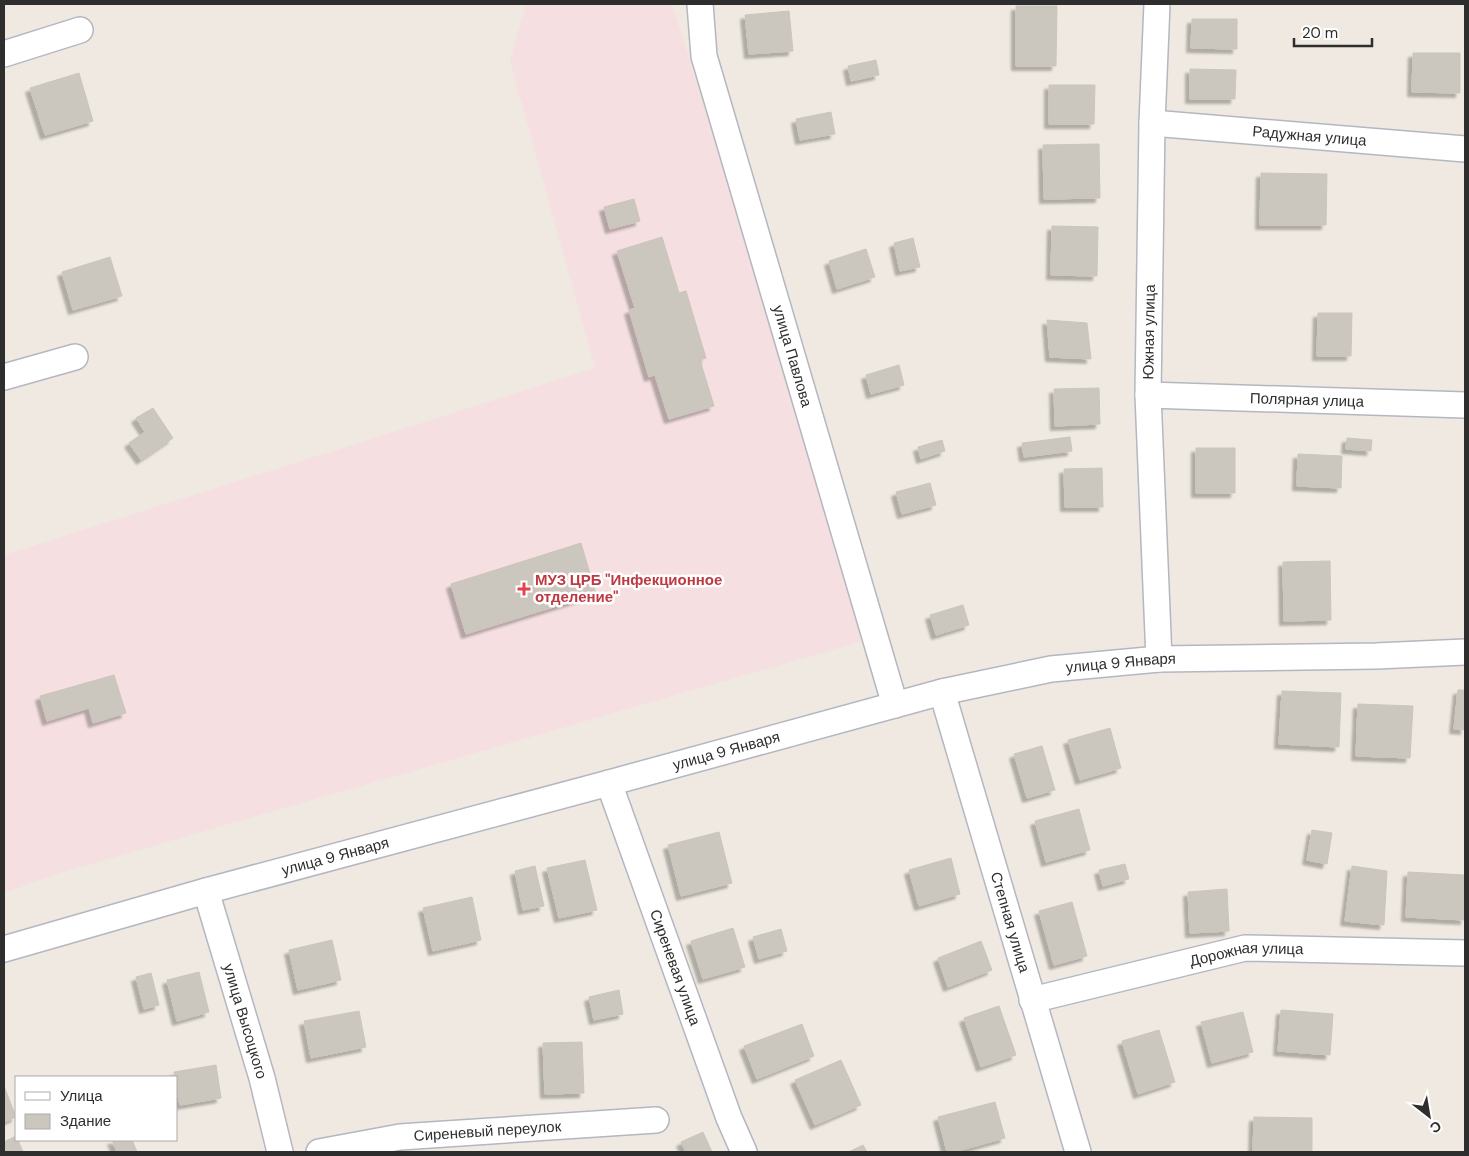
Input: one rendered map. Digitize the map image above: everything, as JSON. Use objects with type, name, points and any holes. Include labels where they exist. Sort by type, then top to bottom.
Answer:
[{"type":"street","name":"улица Павлова","points":[[700,4],[704,56],[895,706]]},
{"type":"street","name":"Южная улица","points":[[1157,4],[1152,123],[1148,395],[1158,659]]},
{"type":"street","points":[[4,54],[80,30]]},
{"type":"street","name":"Радужная улица","points":[[1152,123],[1465,149]]},
{"type":"street","points":[[4,377],[75,357]]},
{"type":"street","name":"Полярная улица","points":[[1148,395],[1465,405]]},
{"type":"street","name":"улица 9 Января","points":[[4,949],[206,891],[942,692],[1051,669],[1158,659],[1376,656],[1465,652]]},
{"type":"street","name":"Степная улица","points":[[942,692],[1078,1152]]},
{"type":"street","name":"Сиреневая улица","points":[[609,783],[728,1118],[744,1152]]},
{"type":"street","name":"улица Высоцкого","points":[[206,891],[262,1078],[280,1152]]},
{"type":"street","name":"Дорожная улица","points":[[1032,1000],[1245,948],[1465,953]]},
{"type":"street","name":"Сиреневый переулок","points":[[319,1152],[400,1137],[656,1120]]},
{"type":"shaded area","points":[[526,4],[672,4],[863,641],[56,874],[4,893],[4,555],[595,368],[510,61]]},
{"type":"building","points":[[1016,6],[1057,6],[1056,66],[1016,66]]},
{"type":"building","points":[[789,11],[793,51],[749,54],[745,15]]},
{"type":"building","points":[[1192,19],[1237,19],[1237,49],[1191,48]]},
{"type":"building","points":[[1413,53],[1460,53],[1460,93],[1412,92]]},
{"type":"building","points":[[876,60],[879,75],[851,81],[848,66]]},
{"type":"building","points":[[1190,69],[1236,70],[1235,99],[1190,99]]},
{"type":"building","points":[[79,73],[93,121],[45,135],[30,88]]},
{"type":"building","points":[[1049,85],[1095,85],[1094,124],[1049,124]]},
{"type":"building","points":[[831,112],[835,134],[800,140],[796,119]]},
{"type":"building","points":[[1099,144],[1100,198],[1044,199],[1043,145]]},
{"type":"building","points":[[1261,173],[1327,174],[1326,225],[1260,225]]},
{"type":"building","points":[[634,199],[640,221],[610,229],[604,207]]},
{"type":"building","points":[[1052,226],[1098,227],[1097,276],[1051,275]]},
{"type":"building","points":[[662,237],[679,293],[686,291],[706,358],[700,360],[714,406],[669,419],[655,375],[649,377],[629,310],[635,308],[617,251]]},
{"type":"building","points":[[913,238],[920,267],[900,271],[894,243]]},
{"type":"building","points":[[866,249],[875,277],[837,289],[829,261]]},
{"type":"building","points":[[110,257],[122,296],[73,310],[62,272]]},
{"type":"building","points":[[1318,313],[1352,313],[1351,356],[1317,356]]},
{"type":"building","points":[[1047,320],[1087,323],[1091,359],[1050,357]]},
{"type":"building","points":[[899,365],[904,385],[871,394],[866,375]]},
{"type":"building","points":[[1099,388],[1100,424],[1055,426],[1054,389]]},
{"type":"building","points":[[153,408],[173,438],[141,460],[129,443],[145,432],[136,418]]},
{"type":"building","points":[[1070,437],[1072,451],[1024,457],[1022,443]]},
{"type":"building","points":[[1347,438],[1372,440],[1371,451],[1346,449]]},
{"type":"building","points":[[942,440],[945,451],[921,459],[918,447]]},
{"type":"building","points":[[1196,448],[1235,448],[1235,493],[1196,493]]},
{"type":"building","points":[[1298,454],[1342,456],[1341,488],[1297,486]]},
{"type":"building","points":[[1102,468],[1103,507],[1065,507],[1064,469]]},
{"type":"building","points":[[930,483],[936,505],[902,514],[896,492]]},
{"type":"building","name":"МУЗ ЦРБ \"Инфекционное отделение\"","points":[[581,543],[596,594],[466,634],[451,584]]},
{"type":"building","points":[[1330,561],[1331,620],[1284,621],[1283,562]]},
{"type":"building","points":[[963,605],[969,625],[936,635],[930,615]]},
{"type":"building","points":[[114,675],[126,713],[93,723],[89,708],[47,721],[40,696]]},
{"type":"building","points":[[1458,690],[1465,690],[1465,730],[1454,729]]},
{"type":"building","points":[[1282,691],[1341,693],[1339,747],[1279,744]]},
{"type":"building","points":[[1358,704],[1413,706],[1410,758],[1356,756]]},
{"type":"building","points":[[1110,728],[1121,768],[1080,780],[1068,740]]},
{"type":"building","points":[[1042,746],[1055,790],[1027,798],[1014,754]]},
{"type":"building","points":[[1079,809],[1090,850],[1046,862],[1035,821]]},
{"type":"building","points":[[1312,830],[1332,833],[1327,864],[1307,860]]},
{"type":"building","points":[[719,832],[732,883],[681,896],[668,845]]},
{"type":"building","points":[[951,858],[960,894],[919,906],[909,870]]},
{"type":"building","points":[[585,860],[597,910],[559,918],[547,868]]},
{"type":"building","points":[[1125,864],[1129,879],[1103,886],[1099,870]]},
{"type":"building","points":[[535,866],[544,906],[523,910],[515,871]]},
{"type":"building","points":[[1352,866],[1387,871],[1384,925],[1345,921]]},
{"type":"building","points":[[1408,872],[1465,875],[1465,920],[1406,917]]},
{"type":"building","points":[[1227,889],[1229,931],[1190,933],[1188,892]]},
{"type":"building","points":[[472,897],[481,940],[433,951],[423,908]]},
{"type":"building","points":[[1072,902],[1087,956],[1054,965],[1039,911]]},
{"type":"building","points":[[733,928],[745,967],[703,979],[691,941]]},
{"type":"building","points":[[781,929],[787,951],[759,959],[753,937]]},
{"type":"building","points":[[332,940],[341,980],[298,990],[289,950]]},
{"type":"building","points":[[981,941],[992,970],[948,987],[938,958]]},
{"type":"building","points":[[199,972],[209,1012],[177,1021],[167,980]]},
{"type":"building","points":[[151,973],[159,1005],[144,1009],[136,977]]},
{"type":"building","points":[[619,990],[623,1014],[594,1020],[589,997]]},
{"type":"building","points":[[999,1006],[1016,1055],[981,1067],[964,1018]]},
{"type":"building","points":[[1281,1010],[1333,1014],[1330,1055],[1278,1051]]},
{"type":"building","points":[[359,1011],[366,1047],[311,1058],[304,1021]]},
{"type":"building","points":[[1243,1012],[1253,1052],[1212,1063],[1201,1022]]},
{"type":"building","points":[[802,1024],[814,1056],[757,1079],[744,1046]]},
{"type":"building","points":[[1159,1030],[1175,1082],[1138,1094],[1122,1041]]},
{"type":"building","points":[[582,1042],[584,1093],[545,1094],[543,1043]]},
{"type":"building","points":[[841,1060],[861,1105],[815,1125],[795,1080]]},
{"type":"building","points":[[216,1065],[221,1098],[180,1105],[178,1076],[175,1076],[174,1072]]},
{"type":"building","points":[[4,1086],[15,1117],[4,1122]]},
{"type":"building","points":[[995,1102],[1005,1138],[954,1152],[947,1152],[938,1117]]},
{"type":"building","points":[[1254,1117],[1312,1118],[1312,1152],[1253,1152]]},
{"type":"building","points":[[703,1132],[712,1152],[686,1152],[681,1142]]},
{"type":"building","points":[[15,1136],[15,1141],[18,1141],[23,1152],[4,1152],[4,1142]]},
{"type":"building","points":[[112,1141],[132,1141],[137,1152],[117,1152]]},
{"type":"building","points":[[863,1145],[867,1152],[849,1152]]},
{"type":"place","name":"МУЗ ЦРБ \"Инфекционное отделение\"","points":[[524,589]]}]
